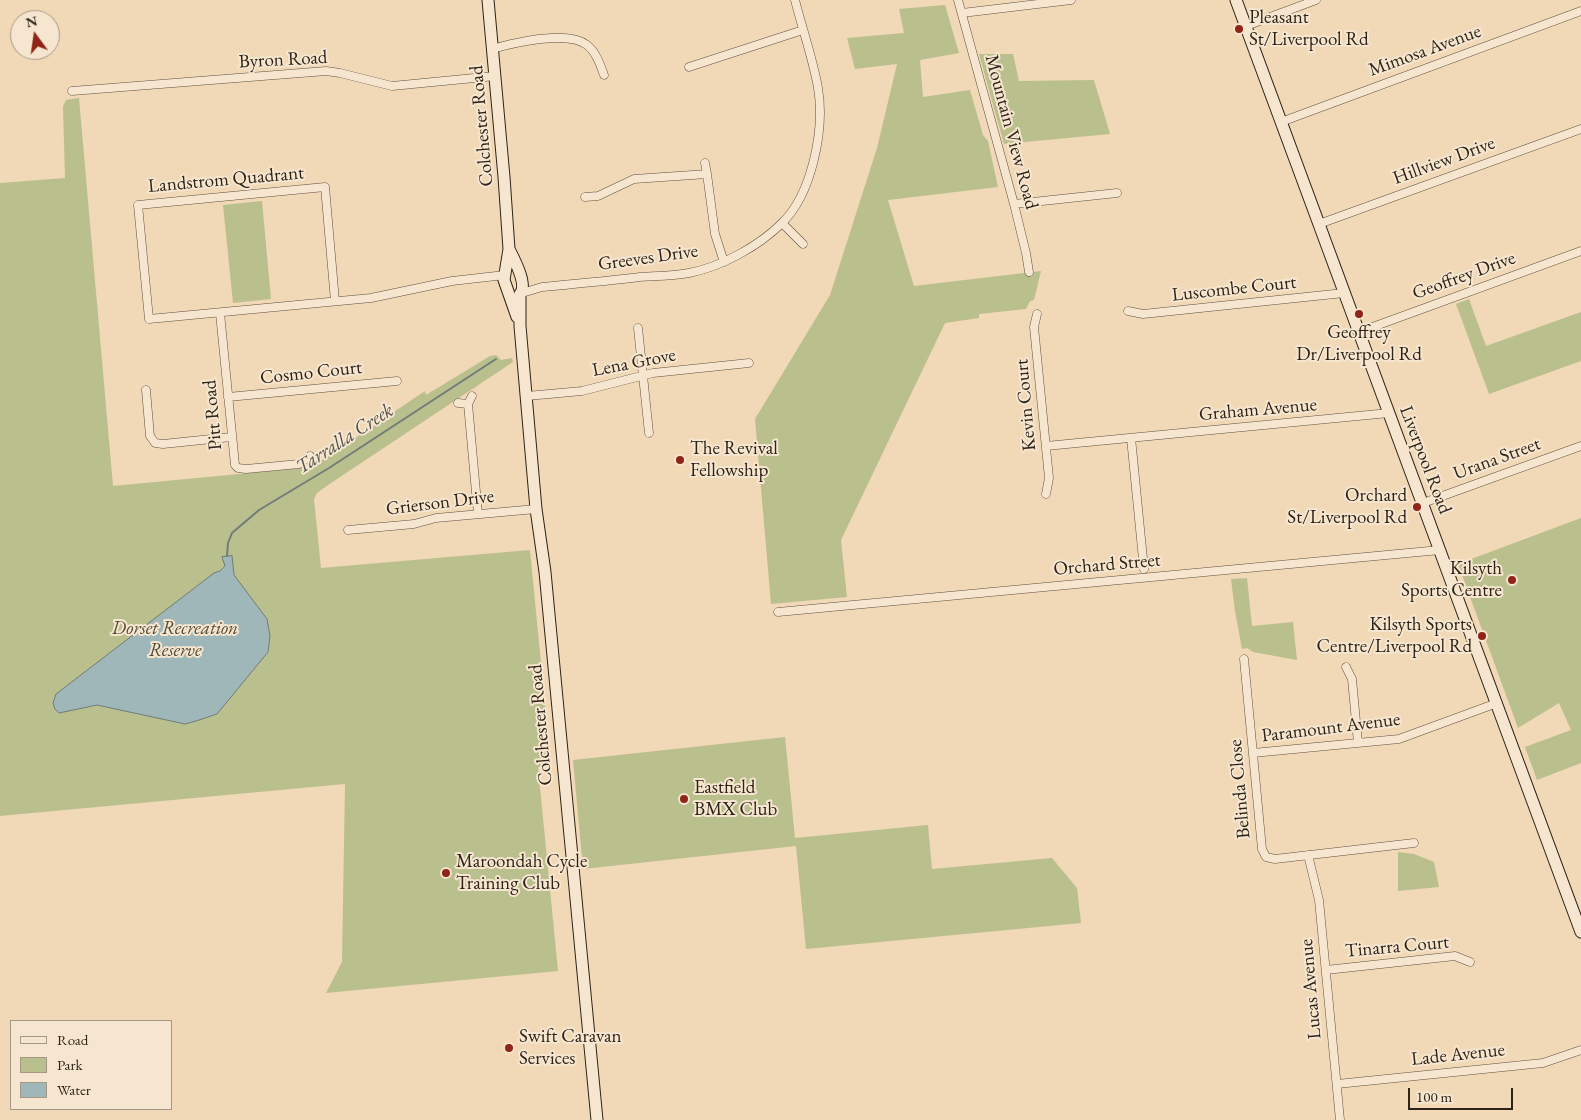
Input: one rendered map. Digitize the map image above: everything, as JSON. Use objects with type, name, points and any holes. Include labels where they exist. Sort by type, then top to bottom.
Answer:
[{"type":"main road","name":"Colchester Road","points":[[488,0],[509,249],[520,326],[536,509],[545,572],[597,1120]]},
{"type":"main road","name":"Liverpool Road","points":[[1236,0],[1581,932]]},
{"type":"street","name":"Greeves Drive","points":[[513,284],[542,287],[690,273],[724,262],[744,252],[782,223],[793,209],[805,185],[815,157],[819,134],[818,87],[795,0]]},
{"type":"street","name":"Mountain View Road","points":[[958,0],[1014,204],[1029,272]]},
{"type":"street","points":[[962,13],[1071,0]]},
{"type":"street","points":[[1246,26],[1316,0]]},
{"type":"street","name":"Mimosa Avenue","points":[[1281,122],[1581,11]]},
{"type":"street","points":[[689,67],[803,30]]},
{"type":"street","points":[[492,49],[523,42],[561,38],[575,39],[585,43],[592,49],[604,75]]},
{"type":"street","name":"Byron Road","points":[[72,91],[326,72],[340,73],[392,86],[495,76]]},
{"type":"street","name":"Hillview Drive","points":[[1319,224],[1581,129]]},
{"type":"street","points":[[705,163],[715,234],[724,262]]},
{"type":"street","points":[[585,197],[598,196],[634,179],[707,174]]},
{"type":"street","name":"Landstrom Quadrant","points":[[335,301],[325,187],[138,205],[149,319],[371,298],[444,283],[487,278],[513,284]]},
{"type":"street","points":[[1014,204],[1117,193]]},
{"type":"street","points":[[782,223],[803,244]]},
{"type":"street","name":"Geoffrey Drive","points":[[1359,332],[1581,251]]},
{"type":"street","name":"Luscombe Court","points":[[1128,311],[1143,314],[1344,293]]},
{"type":"street","name":"Pitt Road","points":[[220,313],[234,462],[238,468],[242,469],[299,464],[310,456]]},
{"type":"street","name":"Kevin Court","points":[[1037,314],[1034,327],[1049,478],[1046,494]]},
{"type":"street","points":[[638,328],[649,433]]},
{"type":"street","name":"Lena Grove","points":[[527,396],[582,391],[642,374],[749,363]]},
{"type":"street","name":"Cosmo Court","points":[[228,397],[397,381]]},
{"type":"street","points":[[146,390],[150,436],[154,443],[163,444],[231,437]]},
{"type":"street","points":[[472,396],[468,404],[478,514]]},
{"type":"street","points":[[458,403],[468,404]]},
{"type":"street","name":"Graham Avenue","points":[[1046,446],[1389,413]]},
{"type":"street","points":[[1131,438],[1144,569]]},
{"type":"street","name":"Urana Street","points":[[1423,503],[1581,446]]},
{"type":"street","name":"Grierson Drive","points":[[348,530],[414,524],[436,518],[536,509]]},
{"type":"street","name":"Orchard Street","points":[[778,612],[1440,550]]},
{"type":"street","name":"Belinda Close","points":[[1244,659],[1264,853],[1266,857],[1275,859],[1308,856],[1414,843]]},
{"type":"street","points":[[1346,667],[1352,679],[1358,743]]},
{"type":"street","name":"Paramount Avenue","points":[[1253,753],[1402,738],[1497,703]]},
{"type":"street","name":"Lucas Avenue","points":[[1308,856],[1319,900],[1340,1120]]},
{"type":"street","name":"Tinarra Court","points":[[1326,970],[1455,956],[1470,962]]},
{"type":"street","name":"Lade Avenue","points":[[1337,1084],[1543,1063],[1581,1050]]},
{"type":"green space","points":[[945,5],[959,53],[920,60],[923,97],[970,90],[983,135],[988,141],[998,187],[888,200],[914,286],[1041,271],[1034,300],[1030,301],[1026,309],[979,314],[979,318],[945,323],[841,540],[847,597],[771,604],[755,419],[830,295],[877,148],[897,64],[855,69],[847,38],[904,33],[899,9]]},
{"type":"green space","points":[[979,54],[1013,54],[1019,81],[1094,80],[1110,134],[1004,144]]},
{"type":"green space","name":"Dorset Recreation Reserve","points":[[79,98],[113,486],[312,467],[425,391],[426,395],[490,356],[496,355],[501,360],[512,358],[513,362],[328,485],[317,493],[314,499],[321,568],[530,550],[551,766],[538,767],[558,971],[326,993],[342,962],[345,784],[0,816],[0,183],[65,178],[63,106],[66,100]]},
{"type":"green space","points":[[262,201],[271,299],[233,303],[223,205]]},
{"type":"green space","points":[[1469,299],[1486,346],[1581,312],[1581,361],[1489,394],[1456,304]]},
{"type":"green space","points":[[1581,518],[1581,763],[1537,780],[1525,747],[1571,730],[1559,703],[1518,728],[1458,564]]},
{"type":"green space","points":[[1247,578],[1252,626],[1293,622],[1297,660],[1253,652],[1247,648],[1242,649],[1231,579]]},
{"type":"green space","points":[[785,737],[795,838],[928,825],[932,869],[1052,858],[1077,888],[1081,923],[806,949],[796,846],[583,869],[573,760]]},
{"type":"green space","points":[[1398,852],[1414,854],[1434,862],[1439,887],[1398,891]]},
{"type":"water","points":[[232,556],[234,575],[267,619],[270,636],[268,652],[217,714],[185,724],[97,705],[59,713],[55,709],[53,703],[56,694],[214,573],[220,571],[225,566],[222,557]]},
{"type":"waterway","name":"Tarralla Creek","points":[[227,556],[228,543],[232,533],[259,510],[329,468],[496,359]]},
{"type":"place","name":"Pleasant St/Liverpool Rd","points":[[1239,29]]},
{"type":"place","name":"Geoffrey Dr/Liverpool Rd","points":[[1359,314]]},
{"type":"place","name":"The Revival Fellowship","points":[[680,460]]},
{"type":"place","name":"Orchard St/Liverpool Rd","points":[[1417,507]]},
{"type":"place","name":"Kilsyth Sports Centre","points":[[1512,580]]},
{"type":"place","name":"Kilsyth Sports Centre/Liverpool Rd","points":[[1482,636]]},
{"type":"place","name":"Eastfield BMX Club","points":[[684,799]]},
{"type":"place","name":"Maroondah Cycle Training Club","points":[[446,873]]},
{"type":"place","name":"Swift Caravan Services","points":[[509,1048]]}]
